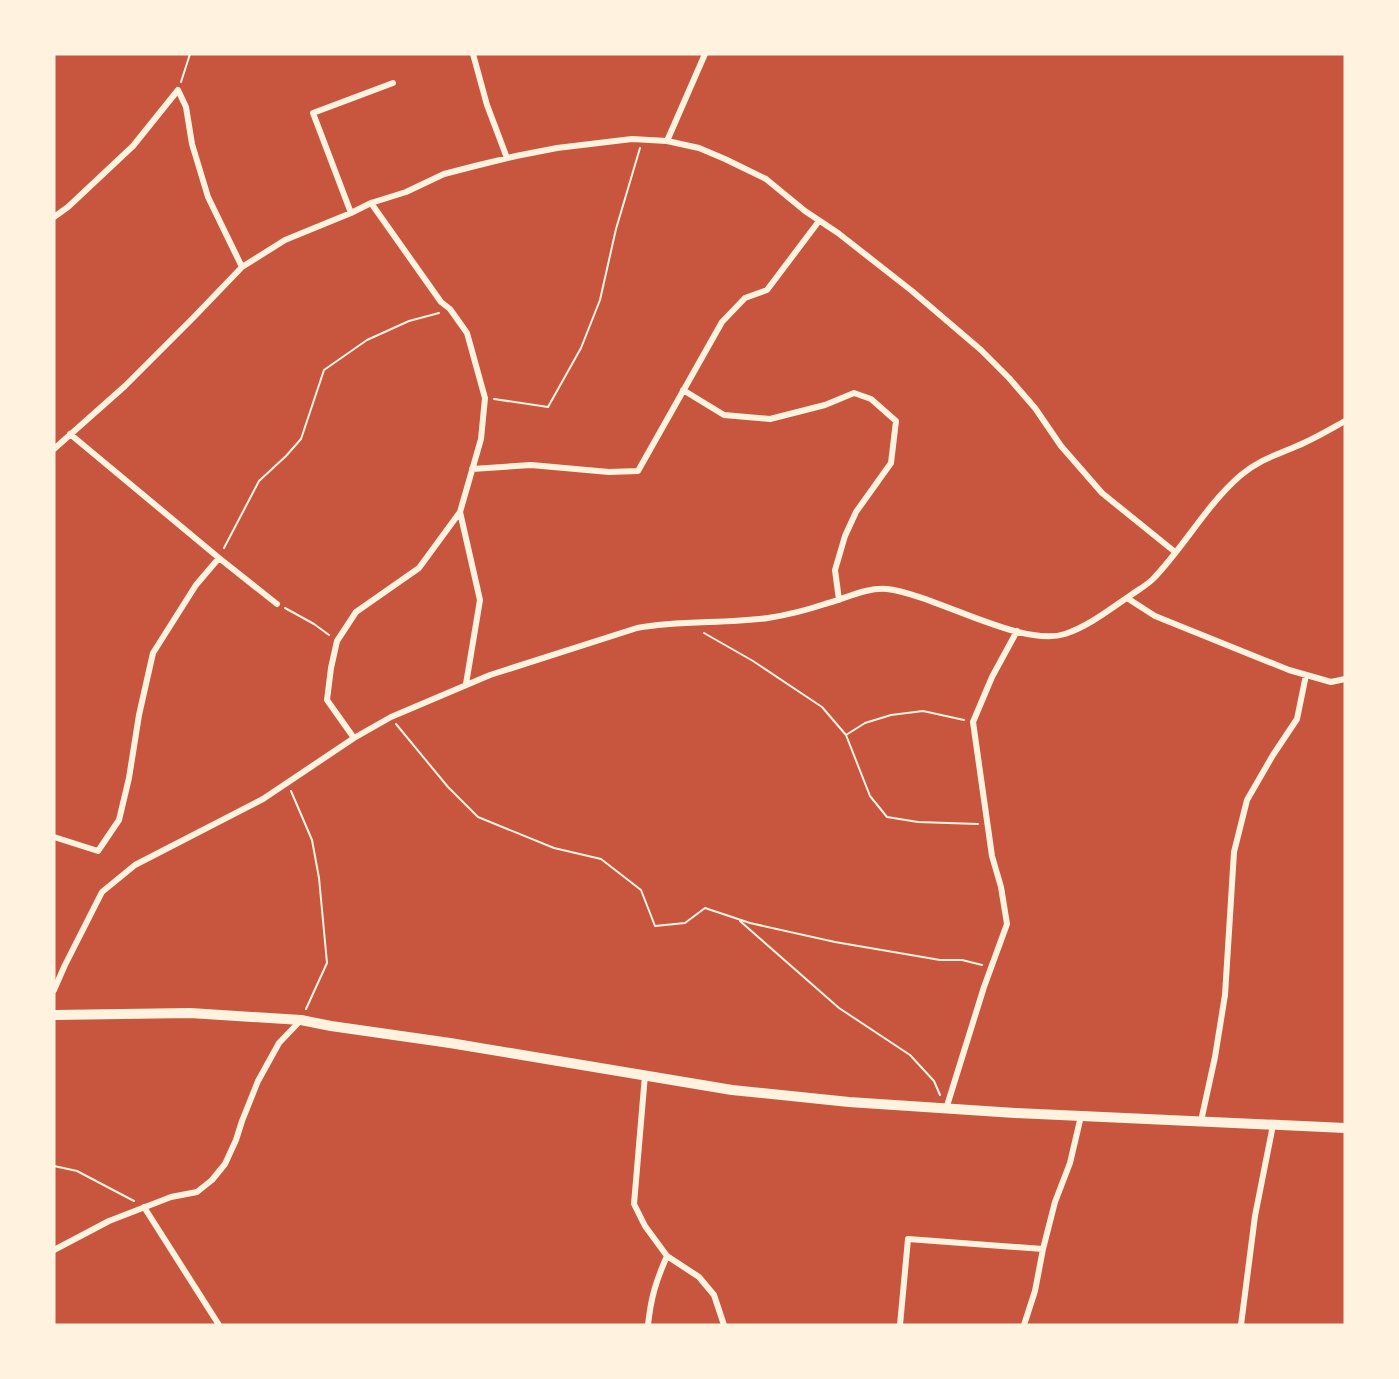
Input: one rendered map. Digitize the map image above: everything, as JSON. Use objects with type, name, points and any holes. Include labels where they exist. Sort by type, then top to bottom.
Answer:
[{"type":"main road","points":[[54,1015],[190,1013],[301,1020],[450,1042],[732,1090],[849,1102],[946,1109],[1345,1128]]},
{"type":"street","points":[[473,54],[487,105],[507,158]]},
{"type":"street","points":[[668,141],[705,54]]},
{"type":"street","points":[[351,213],[313,113],[393,83]]},
{"type":"street","points":[[54,217],[68,207],[133,146],[178,90],[186,107],[192,144],[208,197],[242,267]]},
{"type":"street","points":[[54,449],[125,386],[242,267],[285,240],[371,203],[406,192],[444,174],[557,148],[632,139],[668,141],[699,148],[766,179],[912,291],[981,350],[1009,378],[1035,408],[1061,446],[1102,493],[1175,552]]},
{"type":"street","points":[[354,738],[327,700],[330,668],[338,641],[356,612],[419,568],[460,512],[481,439],[485,398],[467,333],[450,309],[441,302],[371,203]]},
{"type":"street","points":[[472,468],[531,465],[609,472],[638,471],[722,322],[745,298],[767,290],[819,220]]},
{"type":"street","points":[[683,390],[724,415],[770,419],[825,405],[854,393],[871,399],[897,421],[891,463],[855,512],[845,536],[835,570],[839,600]]},
{"type":"street","points":[[54,990],[102,892],[116,880],[135,866],[262,799],[354,738],[391,717],[490,675],[637,628],[662,624],[769,618],[870,590],[886,589],[937,603],[1017,631],[1037,636],[1055,637],[1078,629],[1152,580],[1215,501],[1242,474],[1261,460],[1330,431],[1345,421]]},
{"type":"street","points":[[70,435],[277,604]]},
{"type":"street","points":[[460,512],[480,600],[466,684]]},
{"type":"street","points":[[54,837],[98,851],[119,820],[153,652],[196,585],[219,558]]},
{"type":"street","points":[[1127,598],[1155,616],[1289,670],[1331,682],[1345,679]]},
{"type":"street","points":[[946,1109],[963,1050],[1007,924],[1001,887],[992,856],[973,722],[992,677],[1017,631]]},
{"type":"street","points":[[1201,1121],[1225,995],[1234,852],[1247,800],[1273,754],[1297,719],[1306,675]]},
{"type":"street","points":[[54,1251],[109,1221],[171,1197],[197,1192],[212,1180],[225,1164],[258,1081],[279,1043],[301,1020]]},
{"type":"street","points":[[645,1075],[634,1204],[645,1226],[667,1256],[699,1277],[714,1295],[724,1325]]},
{"type":"street","points":[[1024,1325],[1037,1283],[1055,1202],[1070,1163],[1081,1116]]},
{"type":"street","points":[[1241,1325],[1255,1216],[1273,1125]]},
{"type":"street","points":[[144,1207],[219,1325]]},
{"type":"street","points":[[900,1325],[908,1239],[1043,1249]]},
{"type":"street","points":[[648,1325],[656,1282],[667,1256]]},
{"type":"path","points":[[178,90],[190,54]]},
{"type":"path","points":[[485,398],[548,407],[581,348],[600,300],[616,229],[642,140]]},
{"type":"path","points":[[219,558],[259,482],[301,439],[324,370],[367,340],[409,321],[450,309]]},
{"type":"path","points":[[277,604],[314,624],[338,641]]},
{"type":"path","points":[[705,634],[753,661],[822,707],[846,735],[870,796],[887,817],[918,822],[987,824]]},
{"type":"path","points":[[846,735],[865,723],[883,717],[924,711],[973,722]]},
{"type":"path","points":[[391,717],[448,787],[478,817],[554,848],[602,859],[641,890],[655,926],[685,923],[705,908],[750,923],[835,942],[940,960],[962,960],[991,967]]},
{"type":"path","points":[[288,783],[312,840],[319,878],[327,963],[301,1020]]},
{"type":"path","points":[[738,919],[839,1008],[910,1056],[934,1081],[946,1109]]},
{"type":"path","points":[[54,1166],[77,1171],[144,1207]]}]
